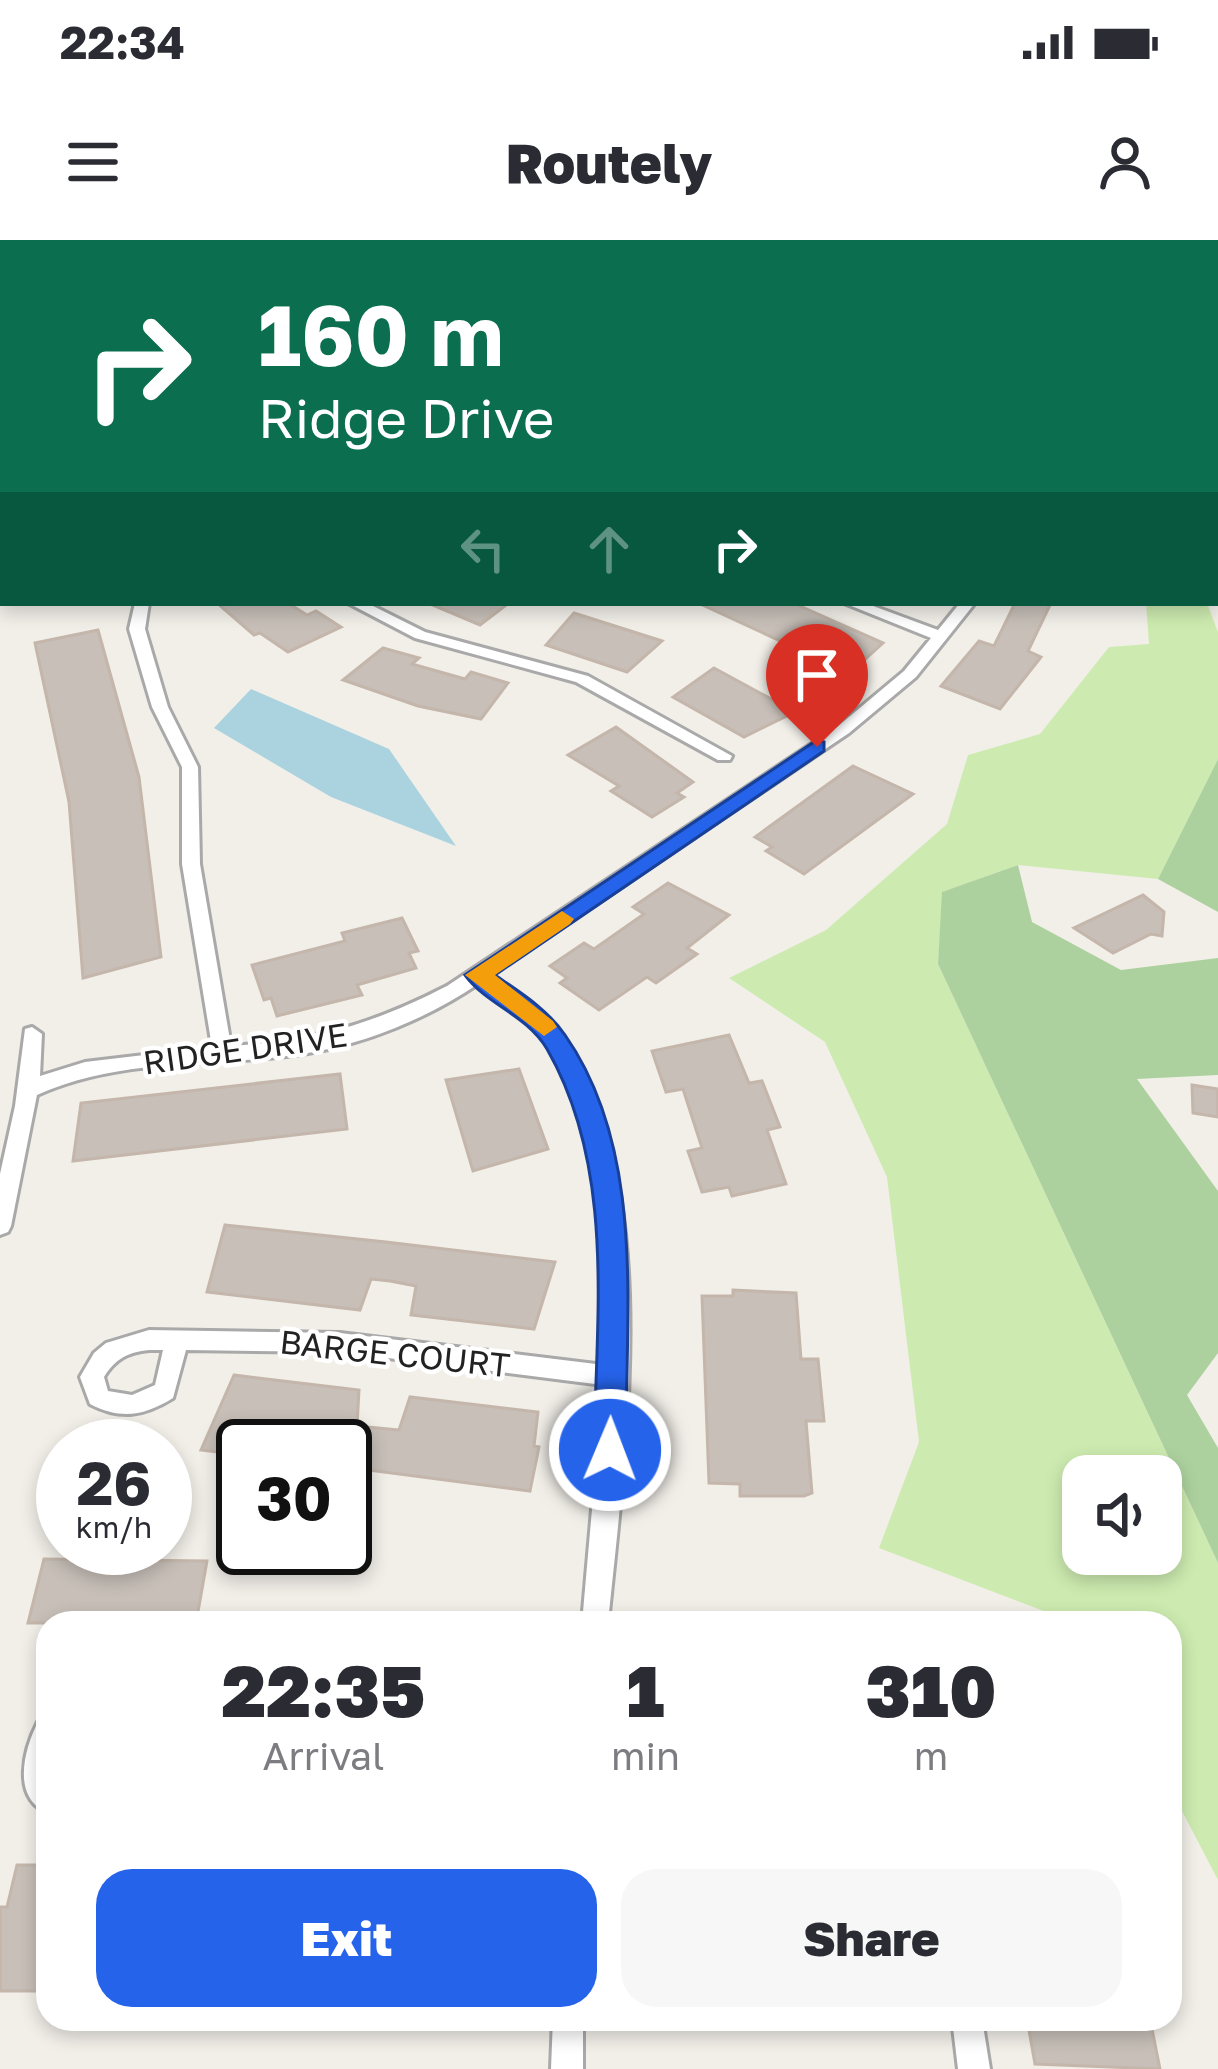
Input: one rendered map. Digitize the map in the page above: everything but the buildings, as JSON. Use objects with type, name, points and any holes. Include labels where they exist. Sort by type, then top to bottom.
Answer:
[{"type":"street","points":[[141,606],[136,622],[154,687],[190,767],[190,864],[223,1054]]},
{"type":"street","points":[[361,606],[420,635],[582,680],[724,756]]},
{"type":"street","points":[[859,606],[943,637]]},
{"type":"street","name":"RIDGE DRIVE","points":[[33,1089],[70,1071],[308,1046],[409,1015],[478,975],[843,730],[910,674],[966,606]]},
{"type":"street","points":[[478,975],[530,1011],[556,1041],[590,1112],[611,1208],[609,1486],[597,1611]]},
{"type":"street","points":[[0,1226],[18,1123],[33,1089],[32,1034]]},
{"type":"street","name":"BARGE COURT","points":[[177,1341],[230,1337],[339,1344],[612,1376]]},
{"type":"street","points":[[566,2069],[568,2031]]},
{"type":"street","points":[[969,2031],[974,2069]]},
{"type":"green space","points":[[1146,606],[1208,606],[1218,632],[1218,759],[1158,879],[1018,865],[943,892],[938,964],[1168,1455],[1062,1455],[1062,1575],[1182,1575],[1182,1486],[1218,1563],[1218,1880],[1182,1811],[1182,1611],[1044,1611],[879,1548],[919,1442],[887,1177],[825,1042],[729,978],[826,930],[947,824],[968,755],[1040,734],[1109,647],[1149,644]]},
{"type":"green space","points":[[1218,759],[1218,912],[1158,879]]},
{"type":"green space","points":[[1018,865],[1032,922],[1121,970],[1218,958],[1218,1075],[1137,1079],[1218,1191],[1218,1353],[1187,1395],[1218,1448],[1218,1563],[1182,1486],[1182,1455],[1168,1455],[938,964],[942,892]]},
{"type":"water","points":[[251,689],[389,749],[456,846],[331,797],[214,728]]},
{"type":"slow traffic","points":[[544,1027],[530,1011],[478,975],[562,919]]},
{"type":"route","points":[[610,1450],[611,1208],[590,1112],[556,1041],[530,1011],[478,975],[817,747]]}]
